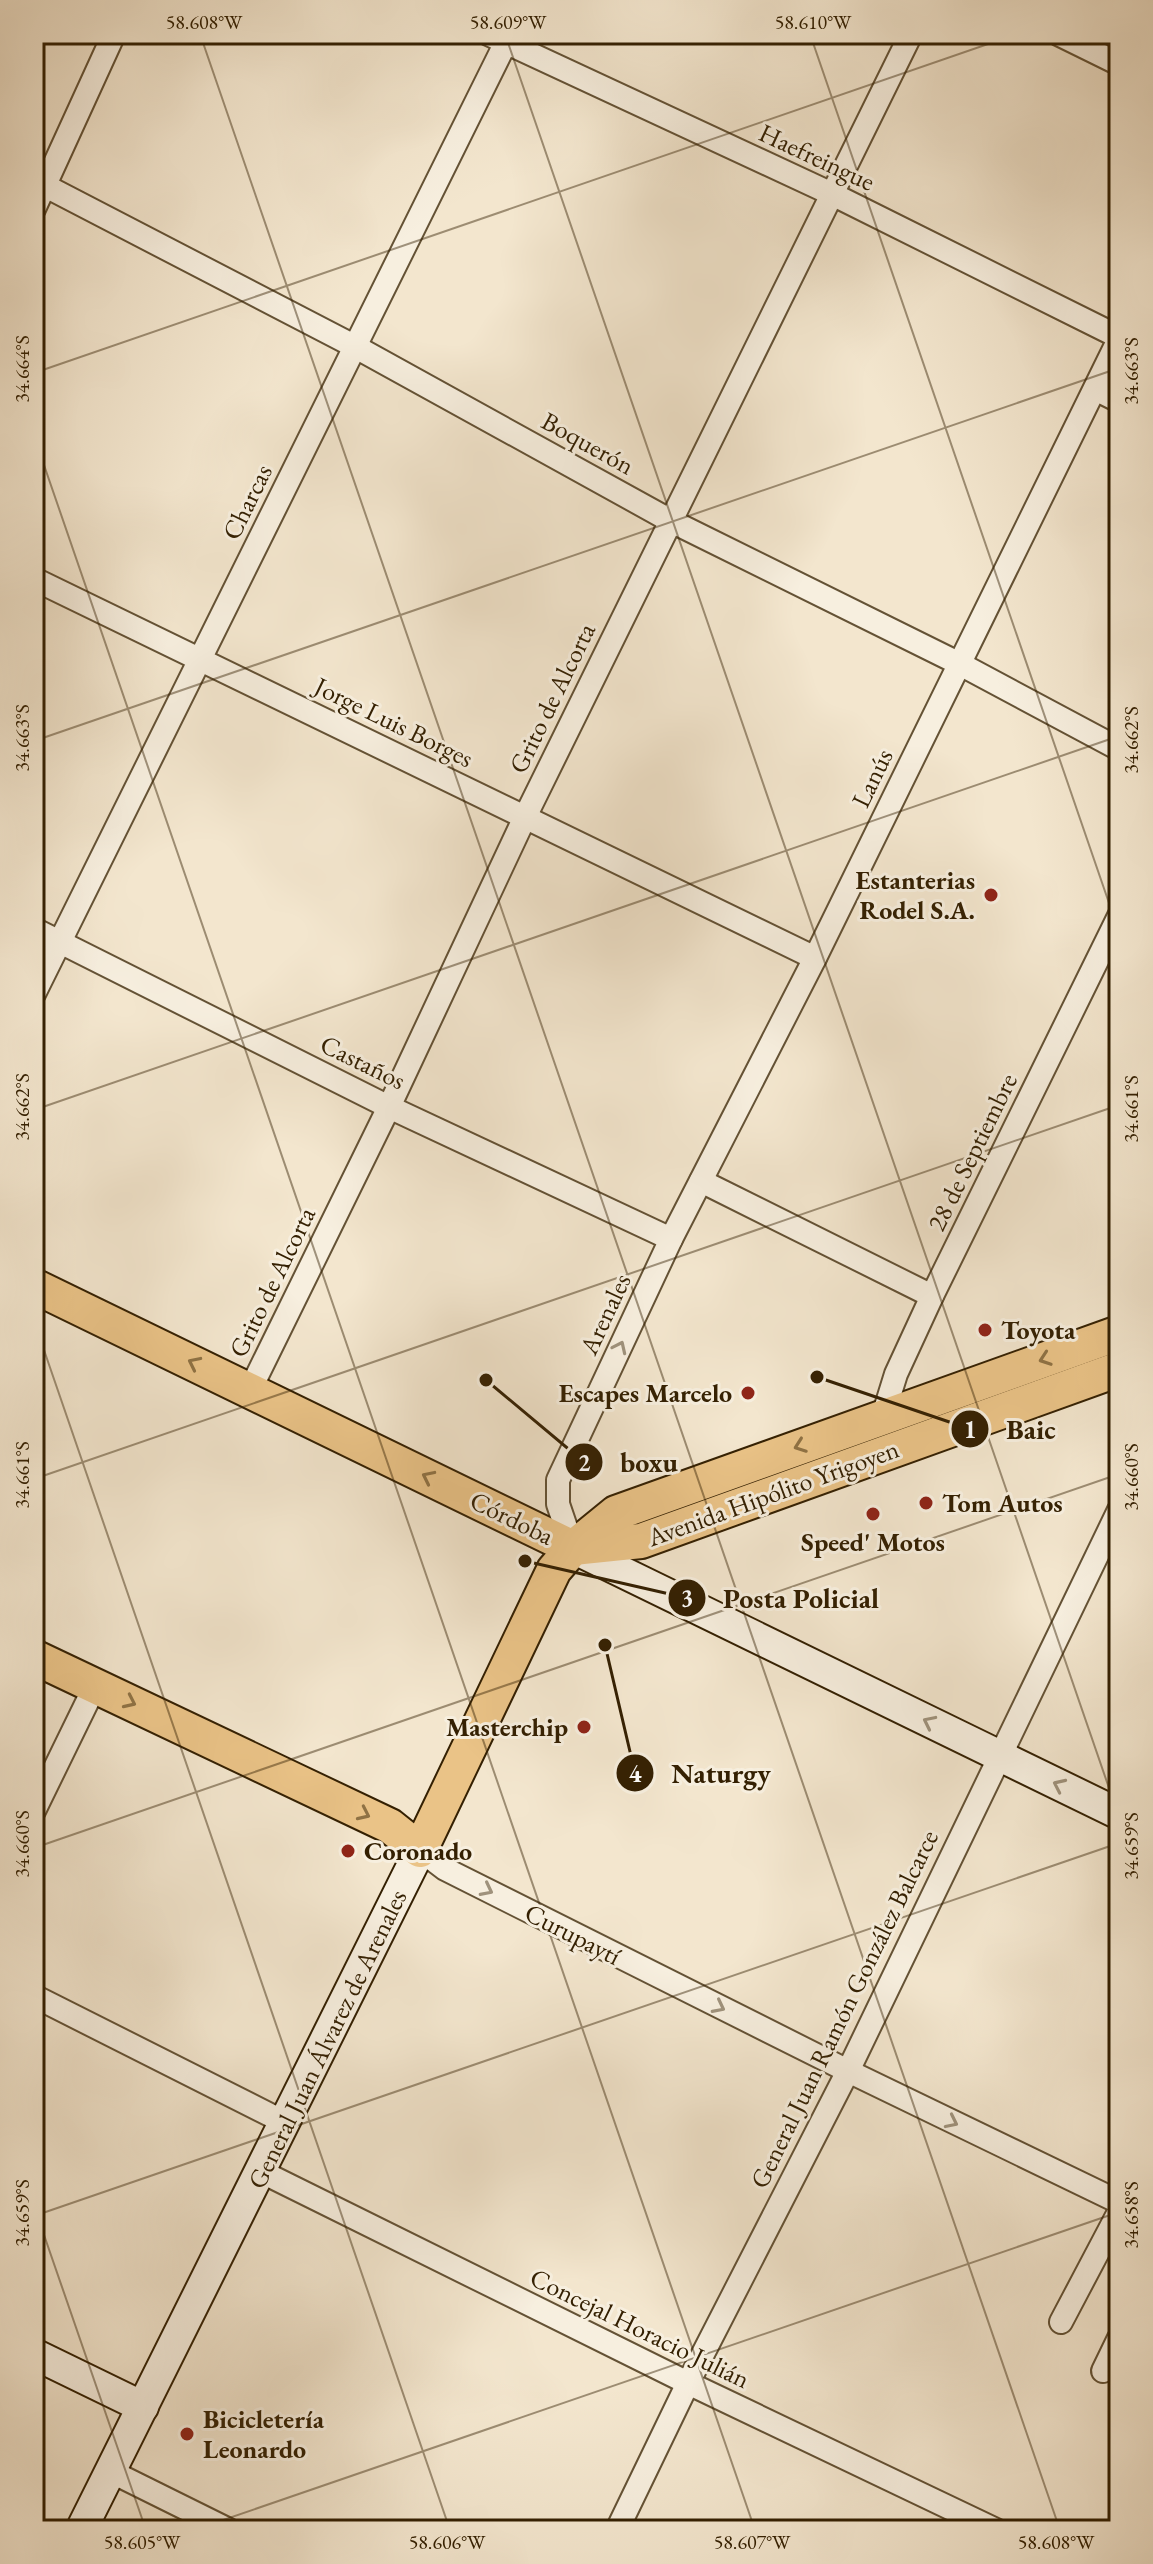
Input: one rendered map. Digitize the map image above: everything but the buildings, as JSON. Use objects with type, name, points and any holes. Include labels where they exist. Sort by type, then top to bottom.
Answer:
[{"type":"main road","name":"Córdoba","points":[[35,1289],[727,1621],[1119,1814]]},
{"type":"main road","name":"Avenida Hipólito Yrigoyen","points":[[573,1548],[616,1513],[1119,1333]]},
{"type":"main road","name":"Avenida Hipólito Yrigoyen","points":[[573,1548],[641,1541],[1119,1369]]},
{"type":"main road","name":"General Juan Álvarez de Arenales","points":[[81,2530],[262,2172],[554,1570],[573,1548]]},
{"type":"main road","name":"Curupaytí","points":[[34,1657],[390,1826],[420,1850]]},
{"type":"main road","points":[[34,2354],[143,2407]]},
{"type":"street","points":[[34,209],[40,182],[114,34]]},
{"type":"street","name":"Grito de Alcorta","points":[[250,1390],[389,1107],[525,817],[911,34]]},
{"type":"street","points":[[1058,34],[1119,64]]},
{"type":"street","name":"Haefreingue","points":[[501,37],[832,194],[1119,338]]},
{"type":"street","name":"Charcas","points":[[34,994],[354,346],[501,37]]},
{"type":"street","name":"Boquerón","points":[[40,182],[354,346],[671,521],[960,664],[1119,749]]},
{"type":"street","name":"Lanús","points":[[671,1239],[815,958],[1119,338]]},
{"type":"street","points":[[1095,389],[1119,401]]},
{"type":"street","name":"Jorge Luis Borges","points":[[34,579],[815,958]]},
{"type":"street","name":"28 de Septiembre","points":[[883,1416],[896,1374],[932,1296],[1119,916]]},
{"type":"street","name":"Castaños","points":[[34,929],[389,1107],[671,1239]]},
{"type":"street","points":[[701,1181],[932,1296]]},
{"type":"street","name":"Arenales","points":[[573,1548],[558,1504],[558,1480],[671,1239]]},
{"type":"street","name":"General Juan Ramón González Balcarce","points":[[617,2530],[688,2383],[848,2071],[1119,1510]]},
{"type":"street","points":[[34,1811],[95,1686]]},
{"type":"street","name":"Curupaytí","points":[[420,1850],[445,1869],[848,2071],[1119,2202]]},
{"type":"street","points":[[34,1996],[286,2123]]},
{"type":"street","name":"Concejal Horacio Julián","points":[[262,2172],[688,2383],[996,2530]]},
{"type":"street","points":[[1061,2322],[1119,2212]]},
{"type":"street","points":[[1103,2371],[1119,2338]]},
{"type":"street","points":[[110,2471],[229,2530]]},
{"type":"place","name":"Estanterias Rodel S.A.","points":[[991,895]]},
{"type":"place","name":"Toyota","points":[[985,1330]]},
{"type":"place","name":"Baic","points":[[817,1377]]},
{"type":"place","name":"boxu","points":[[486,1380]]},
{"type":"place","name":"Escapes Marcelo","points":[[748,1393]]},
{"type":"place","name":"Tom Autos","points":[[926,1503]]},
{"type":"place","name":"Speed' Motos","points":[[873,1514]]},
{"type":"place","name":"Posta Policial","points":[[525,1561]]},
{"type":"place","name":"Naturgy","points":[[605,1645]]},
{"type":"place","name":"Masterchip","points":[[584,1727]]},
{"type":"place","name":"Coronado","points":[[348,1851]]},
{"type":"place","name":"Bicicletería Leonardo","points":[[187,2434]]}]
